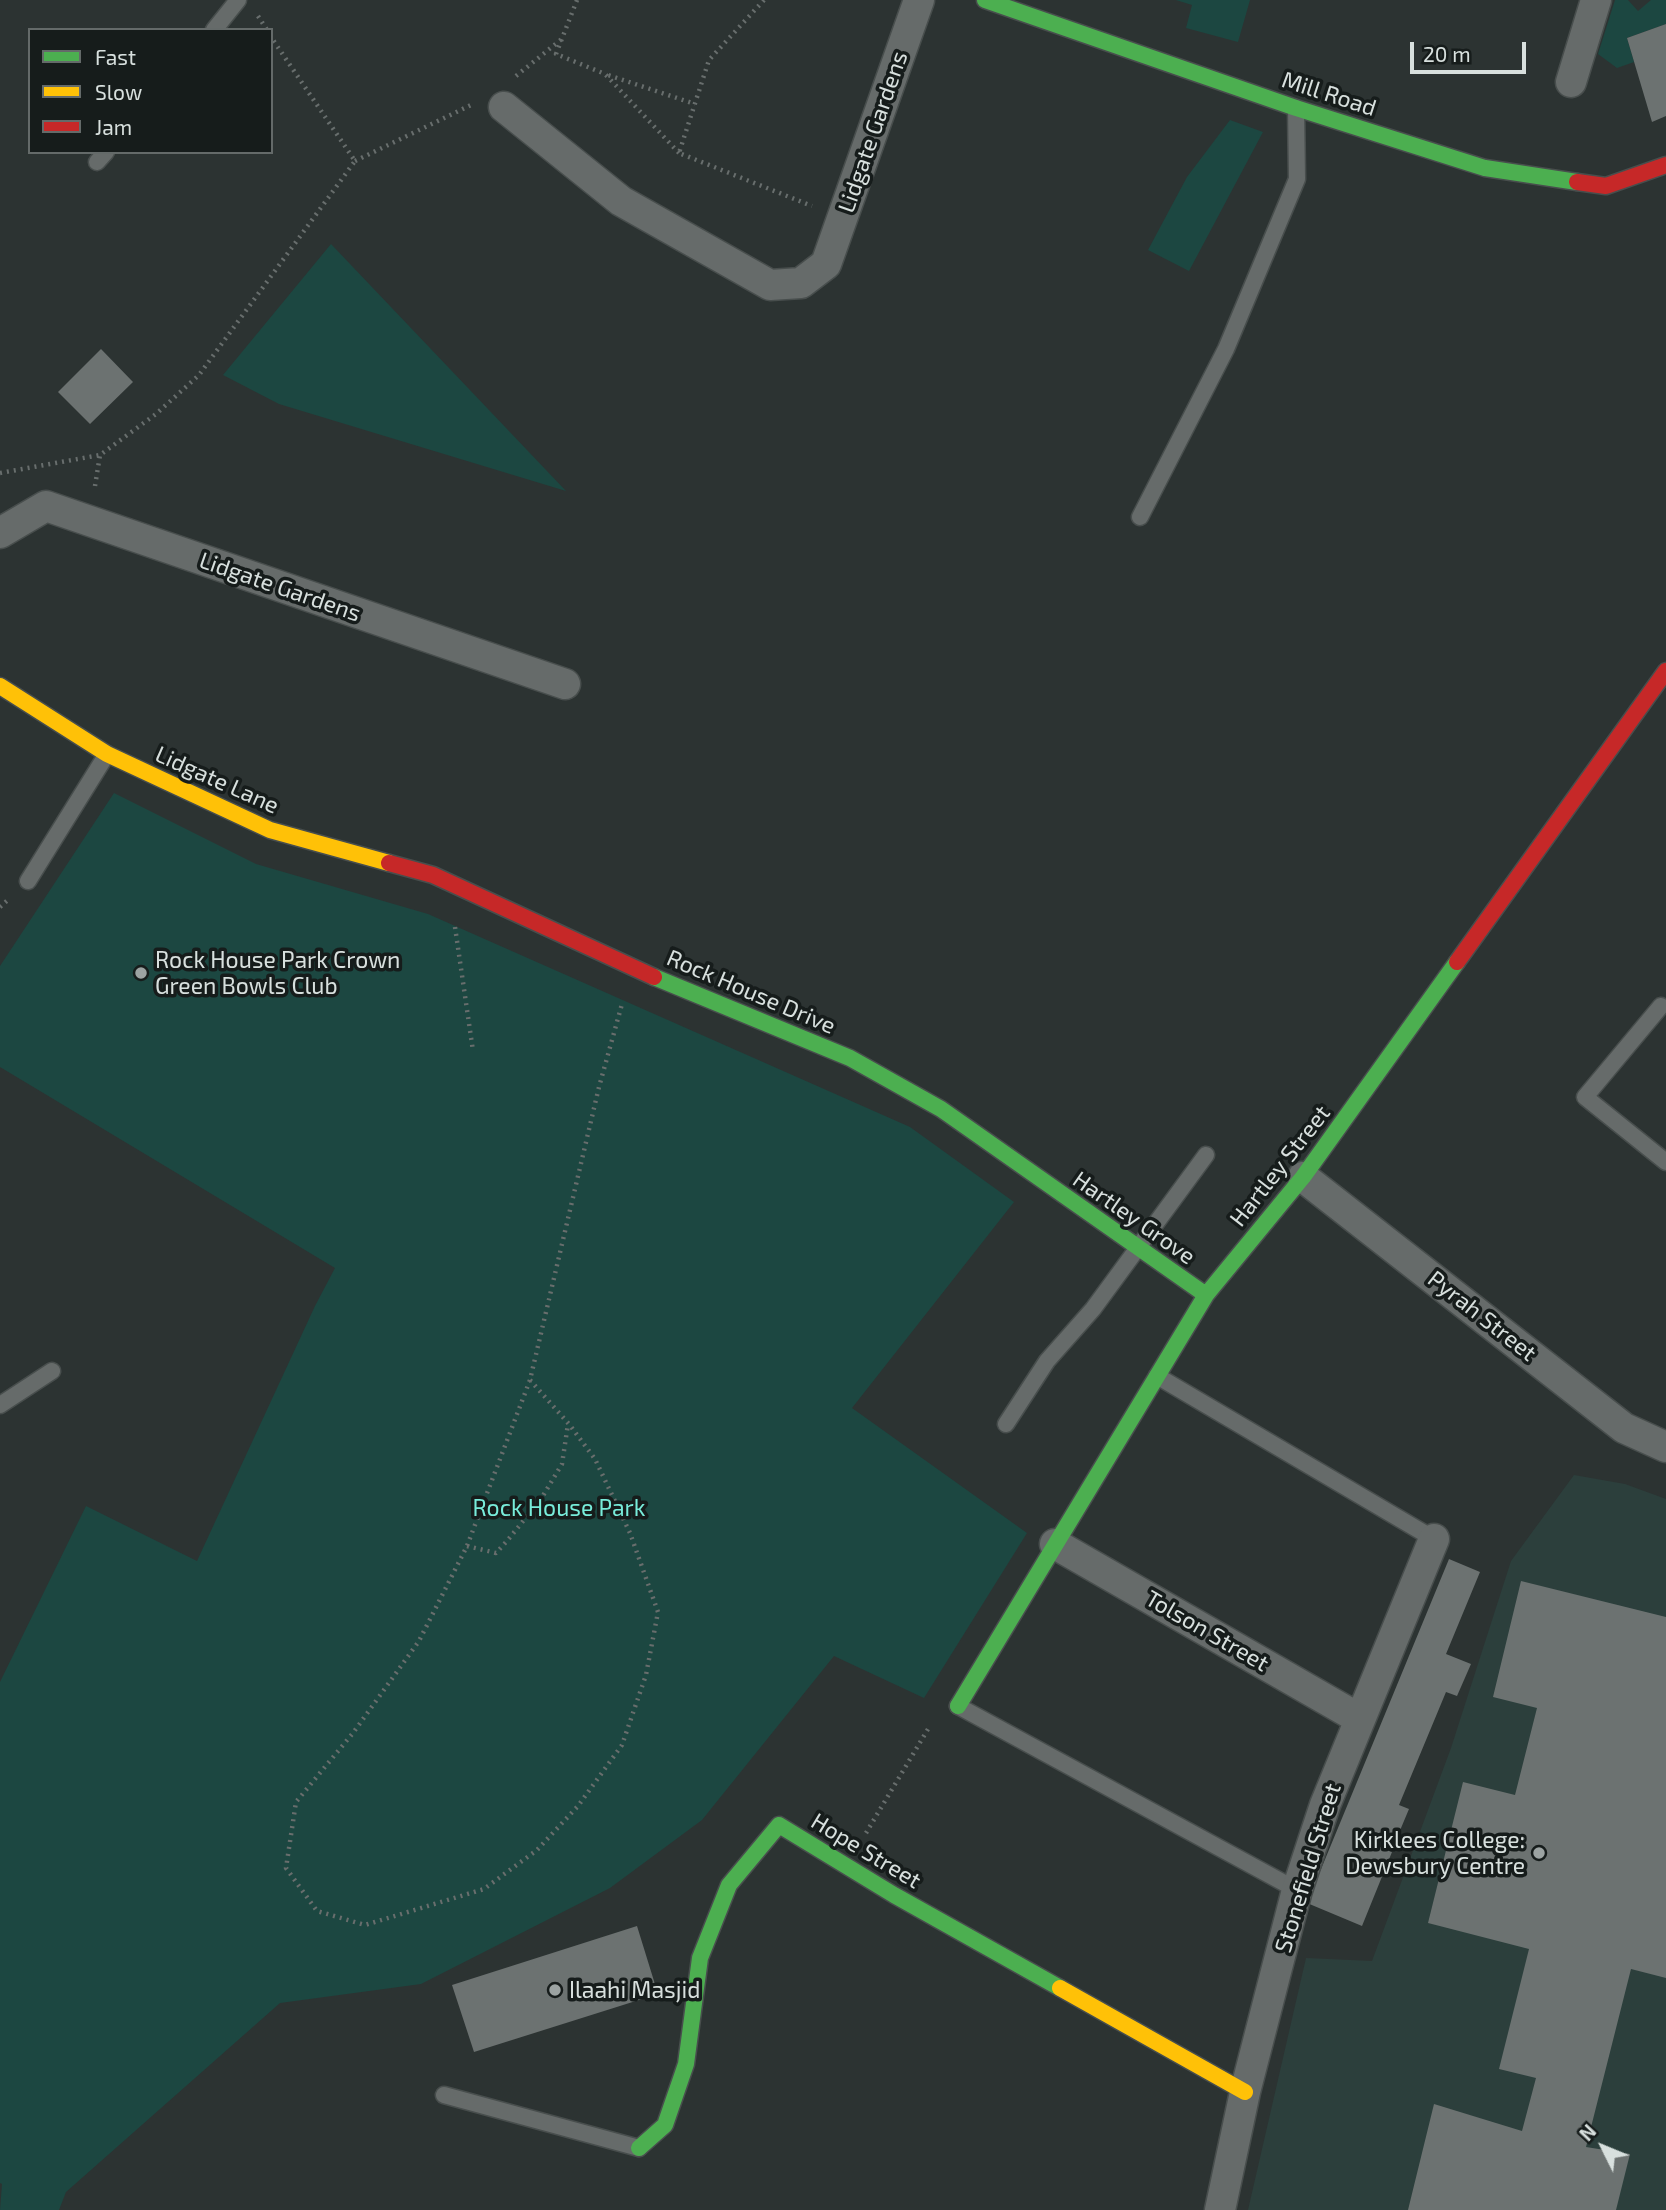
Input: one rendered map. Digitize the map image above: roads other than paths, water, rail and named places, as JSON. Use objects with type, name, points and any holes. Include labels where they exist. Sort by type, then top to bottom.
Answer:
[{"type":"street","name":"Lidgate Gardens","points":[[504,107],[621,201],[770,285],[801,283],[826,264],[919,0]]},
{"type":"street","name":"Mill Road","points":[[985,0],[1296,108],[1485,168],[1606,186],[1666,165]]},
{"type":"street","points":[[1571,82],[1596,0]]},
{"type":"street","name":"Lidgate Gardens","points":[[0,533],[46,506],[565,684]]},
{"type":"street","name":"Hartley Street","points":[[958,1706],[1206,1295],[1303,1177],[1666,671]]},
{"type":"street","name":"Lidgate Lane","points":[[0,686],[107,754],[270,830],[440,879]]},
{"type":"street","name":"Rock House Drive","points":[[440,879],[670,984],[850,1058],[941,1109],[1036,1177]]},
{"type":"street","name":"Hartley Grove","points":[[1036,1177],[1206,1295]]},
{"type":"street","name":"Pyrah Street","points":[[1303,1177],[1624,1428],[1666,1447]]},
{"type":"street","name":"Stonefield Street","points":[[1220,2210],[1245,2092],[1297,1890],[1325,1805],[1434,1539]]},
{"type":"street","name":"Tolson Street","points":[[1055,1544],[1360,1718]]},
{"type":"street","name":"Hope Street","points":[[639,2148],[665,2125],[686,2064],[700,1958],[729,1885],[779,1825],[846,1866],[1245,2092]]},
{"type":"lane","points":[[216,28],[238,0]]},
{"type":"lane","points":[[1140,517],[1226,349],[1297,179],[1296,108]]},
{"type":"lane","points":[[28,881],[107,754]]},
{"type":"lane","points":[[1661,1006],[1585,1097],[1666,1162]]},
{"type":"lane","points":[[1006,1424],[1047,1361],[1093,1309],[1206,1155]]},
{"type":"lane","points":[[0,1405],[52,1371]]},
{"type":"lane","points":[[1157,1376],[1434,1539]]},
{"type":"lane","points":[[958,1706],[1297,1890]]},
{"type":"lane","points":[[444,2095],[639,2148]]},
{"type":"place","name":"Rock House Park Crown Green Bowls Club","points":[[141,973]]},
{"type":"place","name":"Kirklees College: Dewsbury Centre","points":[[1539,1853]]},
{"type":"place","name":"Ilaahi Masjid","points":[[555,1990]]},
{"type":"park label","name":"Rock House Park","points":[[559,1508]]}]
